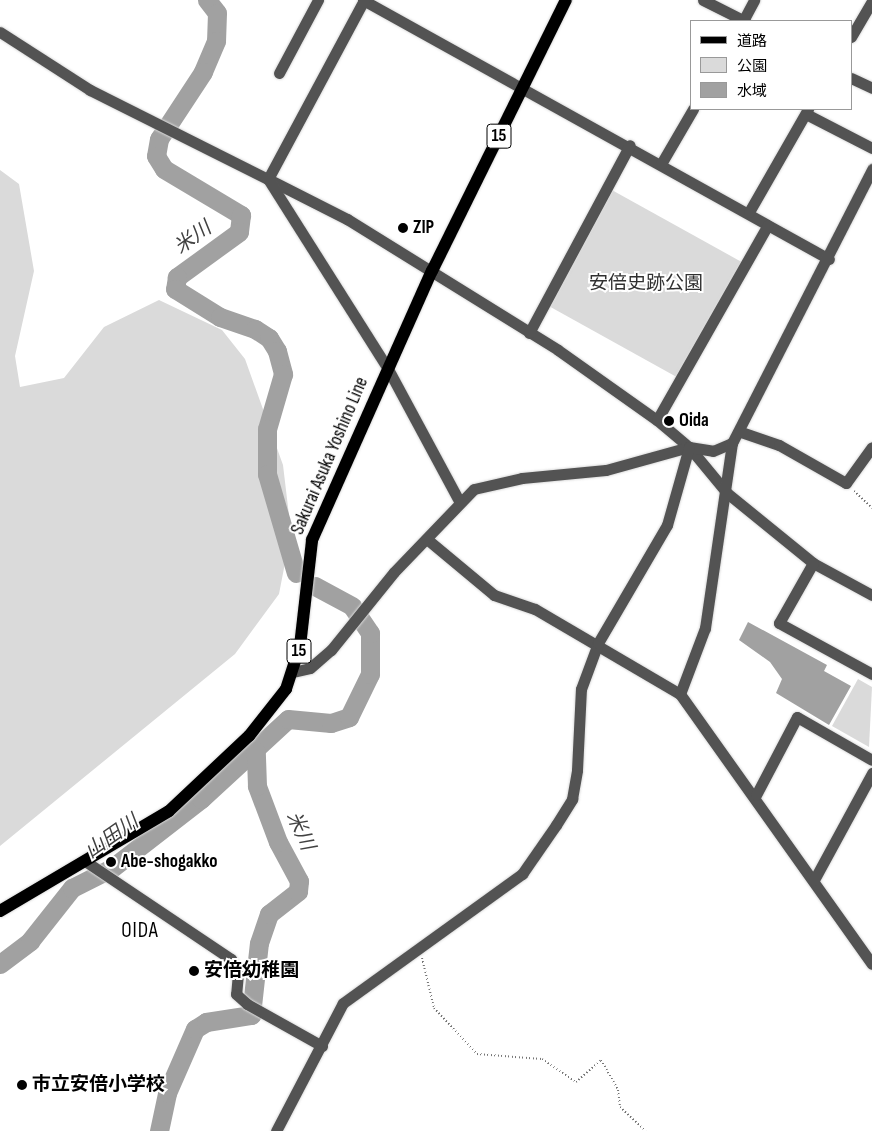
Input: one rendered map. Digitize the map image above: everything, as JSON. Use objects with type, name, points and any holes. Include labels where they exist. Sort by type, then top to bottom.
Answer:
[{"type":"main road","name":"Sakurai Asuka Yoshino Line","points":[[0,911],[169,811],[249,736],[286,689],[293,672],[312,540],[432,271],[566,0]]},
{"type":"street","points":[[279,73],[318,0]]},
{"type":"street","points":[[268,180],[364,0],[521,91],[630,145],[829,259]]},
{"type":"street","points":[[703,0],[742,20]]},
{"type":"street","points":[[744,20],[754,0]]},
{"type":"street","points":[[852,35],[872,1]]},
{"type":"street","points":[[0,32],[90,90],[347,219],[529,332],[657,420],[689,447],[727,493],[813,563],[872,595]]},
{"type":"street","points":[[852,78],[872,88]]},
{"type":"street","points":[[661,164],[691,110]]},
{"type":"street","points":[[749,212],[807,111],[872,148]]},
{"type":"street","points":[[529,332],[630,145]]},
{"type":"street","points":[[293,672],[310,668],[331,650],[394,572],[428,540],[459,501],[474,489],[522,478],[606,470],[689,447],[713,451],[732,443],[741,432],[829,259],[872,169]]},
{"type":"street","points":[[268,180],[388,369],[459,501]]},
{"type":"street","points":[[657,420],[768,225]]},
{"type":"street","points":[[741,432],[779,445],[846,483],[872,447]]},
{"type":"street","points":[[680,694],[705,628],[727,493],[732,443]]},
{"type":"street","points":[[276,1131],[343,1003],[522,874],[572,799],[581,689],[598,643],[667,525],[689,447]]},
{"type":"street","points":[[428,540],[494,595],[535,609],[598,643],[680,694],[756,795],[872,964]]},
{"type":"street","points":[[813,563],[779,623],[872,674]]},
{"type":"street","points":[[756,795],[797,717],[872,760]]},
{"type":"street","points":[[814,880],[872,774]]},
{"type":"street","points":[[85,861],[232,959],[238,973],[236,994],[247,1004],[322,1046]]},
{"type":"path","points":[[846,483],[872,508]]},
{"type":"path","points":[[420,949],[434,1008],[477,1054],[542,1060],[576,1082],[601,1060],[618,1090],[620,1107],[646,1131]]},
{"type":"green space","points":[[0,170],[19,184],[34,271],[15,356],[20,387],[64,378],[104,327],[159,300],[222,330],[245,359],[283,465],[291,532],[279,594],[235,654],[0,846]]},
{"type":"green space","name":"安倍史跡公園","points":[[610,189],[744,263],[680,379],[546,304]]},
{"type":"green space","points":[[858,679],[872,687],[869,747],[832,726]]},
{"type":"water","points":[[748,622],[827,665],[824,671],[851,686],[829,725],[776,693],[782,679],[770,662],[739,640]]},
{"type":"waterway","name":"米川","points":[[207,0],[217,13],[216,41],[203,72],[159,139],[156,156],[164,169],[241,215],[239,232],[177,277],[175,289],[220,317],[255,329],[269,338],[277,351],[283,374],[267,429],[267,474],[296,573]]},
{"type":"waterway","name":"山田川","points":[[0,964],[30,941],[72,888],[112,868],[201,799],[288,719],[331,723],[349,717],[370,674],[370,633],[352,606],[315,586]]},
{"type":"waterway","name":"米川","points":[[159,1131],[167,1093],[195,1029],[206,1022],[251,1015],[259,943],[269,914],[298,891],[299,881],[278,842],[257,786],[256,751]]},
{"type":"place","name":"ZIP","points":[[403,228]]},
{"type":"place","name":"Oida","points":[[669,421]]},
{"type":"place","name":"Abe-shogakko","points":[[111,862]]},
{"type":"place","name":"安倍幼稚園","points":[[194,971]]},
{"type":"place","name":"市立安倍小学校","points":[[22,1085]]},
{"type":"district","name":"OIDA","points":[[140,931]]}]
